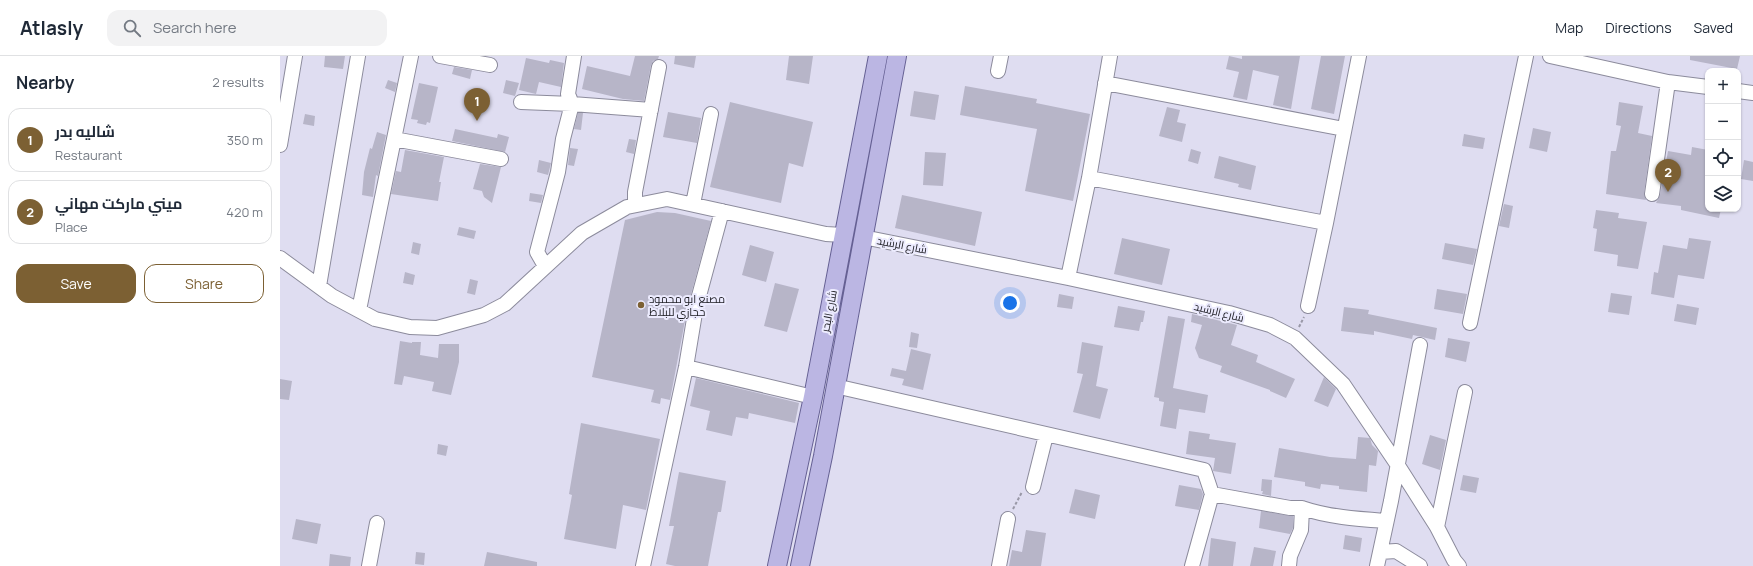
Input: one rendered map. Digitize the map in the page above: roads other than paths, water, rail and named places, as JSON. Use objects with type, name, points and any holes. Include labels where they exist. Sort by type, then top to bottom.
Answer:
[{"type":"main road","name":"شارع البحر","points":[[777,566],[813,397],[878,56]]},
{"type":"main road","name":"شارع البحر","points":[[800,566],[836,386],[897,56]]},
{"type":"main road","points":[[865,121],[884,124]]},
{"type":"street","points":[[280,144],[295,56]]},
{"type":"street","points":[[319,286],[358,56]]},
{"type":"street","points":[[359,310],[412,56]]},
{"type":"street","points":[[440,56],[490,65]]},
{"type":"street","points":[[545,266],[537,252],[558,172],[563,139],[572,104],[568,94],[574,56]]},
{"type":"street","points":[[998,71],[1001,56]]},
{"type":"street","points":[[1068,278],[1089,178],[1110,56]]},
{"type":"street","points":[[1308,306],[1359,56]]},
{"type":"street","points":[[1470,323],[1526,56]]},
{"type":"street","points":[[1550,56],[1668,82],[1705,87]]},
{"type":"street","points":[[635,205],[635,192],[659,67]]},
{"type":"street","points":[[1652,194],[1668,82]]},
{"type":"street","points":[[1105,84],[1344,129]]},
{"type":"street","points":[[1741,91],[1753,93]]},
{"type":"street","points":[[521,102],[651,110]]},
{"type":"street","points":[[693,204],[711,114]]},
{"type":"street","points":[[394,139],[501,159]]},
{"type":"street","points":[[1089,178],[1326,223]]},
{"type":"street","points":[[280,258],[332,296],[375,319],[391,324],[410,327],[437,328],[484,315],[505,304],[582,233],[627,207],[635,205],[667,199],[826,234],[844,236]]},
{"type":"street","points":[[643,566],[686,367],[696,307],[722,211]]},
{"type":"street","name":"شارع الرشيد","points":[[863,237],[1068,278],[1229,313],[1270,325],[1295,338],[1343,384],[1397,464],[1437,527],[1454,560],[1459,566]]},
{"type":"street","points":[[1377,566],[1420,345]]},
{"type":"street","points":[[686,367],[813,397]]},
{"type":"street","points":[[836,386],[1204,470],[1212,494],[1192,566]]},
{"type":"street","points":[[1437,527],[1465,392]]},
{"type":"street","points":[[1034,487],[1046,435]]},
{"type":"street","points":[[1212,494],[1290,508],[1302,508],[1312,512],[1347,518],[1386,521]]},
{"type":"street","points":[[1289,566],[1290,556],[1301,530],[1302,508]]},
{"type":"street","points":[[999,566],[1008,519]]},
{"type":"street","points":[[369,566],[377,523]]},
{"type":"street","points":[[1380,552],[1396,551],[1420,566]]},
{"type":"place","name":"شاليه بدر","points":[[477,121]]},
{"type":"place","name":"ميني ماركت مهاني","points":[[1668,192]]},
{"type":"place","name":"مصنع ابو محمود حجازي للبلاط","points":[[641,305]]}]
